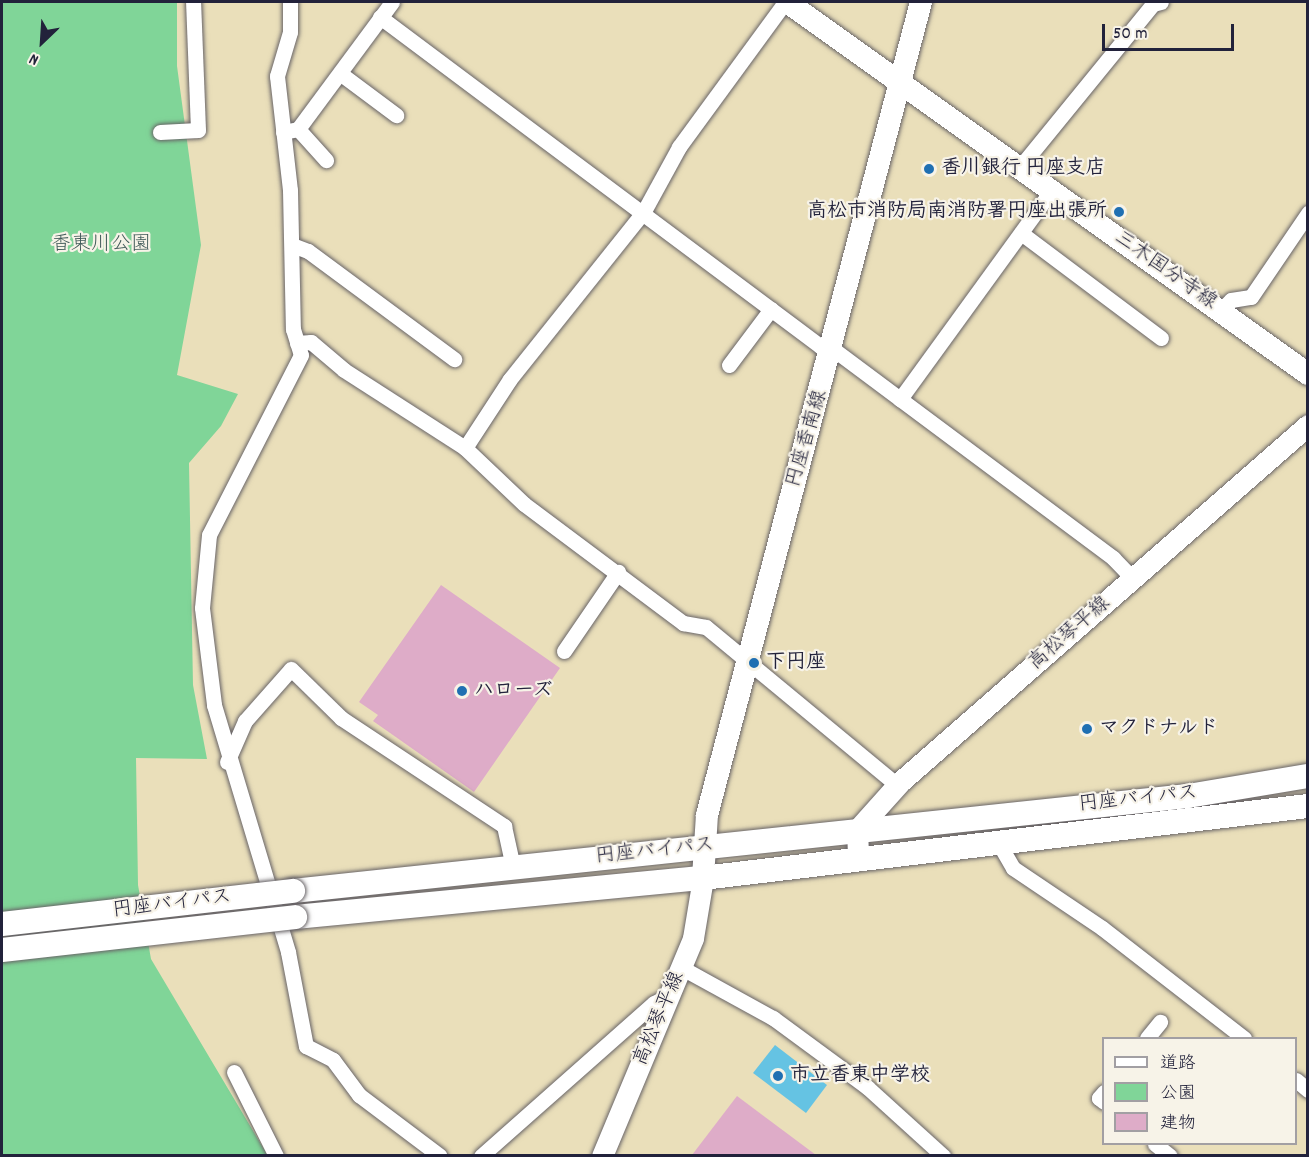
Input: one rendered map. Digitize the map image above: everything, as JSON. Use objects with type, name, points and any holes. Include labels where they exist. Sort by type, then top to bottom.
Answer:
[{"type":"highway","name":"円座バイパス","points":[[2,924],[513,867],[1188,796],[1308,776]]},
{"type":"highway","name":"円座バイパス","points":[[2,950],[295,917],[703,878],[858,856],[1308,806]]},
{"type":"main road","name":"三木国分寺線","points":[[786,2],[1308,374]]},
{"type":"main road","name":"円座香南線","points":[[703,878],[701,847],[746,662],[833,349],[921,2]]},
{"type":"main road","name":"高松琴平線","points":[[857,830],[897,785],[1308,425]]},
{"type":"main road","points":[[857,830],[858,856]]},
{"type":"main road","name":"高松琴平線","points":[[602,1155],[682,968],[700,912],[703,878]]},
{"type":"street","points":[[160,132],[198,130],[193,2]]},
{"type":"street","points":[[290,2],[290,32],[278,76],[290,130],[292,245],[297,343],[301,355],[209,534],[202,608],[227,762],[264,865],[306,1046],[333,1060],[359,1095],[440,1155]]},
{"type":"street","points":[[290,130],[341,74],[392,2]]},
{"type":"street","points":[[465,448],[510,379],[644,211],[679,147],[786,2]]},
{"type":"street","points":[[1020,167],[1153,4],[1161,2]]},
{"type":"street","points":[[380,18],[644,211],[820,346],[833,349],[1113,558],[1133,579]]},
{"type":"street","points":[[341,74],[396,115]]},
{"type":"street","points":[[290,130],[326,160]]},
{"type":"street","points":[[900,399],[1052,190]]},
{"type":"street","points":[[1221,310],[1231,300],[1251,297],[1308,213]]},
{"type":"street","points":[[1021,233],[1161,338]]},
{"type":"street","points":[[292,245],[308,251],[454,358]]},
{"type":"street","points":[[729,365],[771,309]]},
{"type":"street","points":[[297,343],[311,342],[344,370],[465,448],[524,504],[618,572],[683,623],[706,627],[897,785]]},
{"type":"street","points":[[564,651],[618,572]]},
{"type":"street","points":[[227,762],[244,721],[291,669],[341,718],[504,826],[513,867]]},
{"type":"street","points":[[998,842],[1013,868],[1102,928],[1243,1037]]},
{"type":"street","points":[[682,968],[782,1025],[867,1087],[943,1155]]},
{"type":"street","points":[[481,1155],[654,1003],[671,994]]},
{"type":"street","points":[[1148,1037],[1160,1022]]},
{"type":"street","points":[[234,1072],[276,1155]]},
{"type":"street","points":[[1158,1145],[1170,1155]]},
{"type":"green space","name":"香東川公園","points":[[2,2],[177,2],[177,66],[201,245],[177,375],[238,394],[221,426],[189,463],[193,685],[207,759],[136,758],[138,885],[151,959],[268,1156],[2,1156]]},
{"type":"water","points":[[775,1045],[827,1085],[806,1113],[753,1073]]},
{"type":"building","points":[[441,585],[560,668],[474,792],[373,721],[378,715],[359,702]]},
{"type":"building","points":[[737,1096],[816,1155],[692,1155]]},
{"type":"place","name":"香川銀行 円座支店","points":[[929,169]]},
{"type":"place","name":"高松市消防局南消防署円座出張所","points":[[1119,212]]},
{"type":"place","name":"下円座","points":[[754,663]]},
{"type":"place","name":"ハローズ","points":[[462,691]]},
{"type":"place","name":"マクドナルド","points":[[1087,729]]},
{"type":"place","name":"市立香東中学校","points":[[778,1076]]}]
